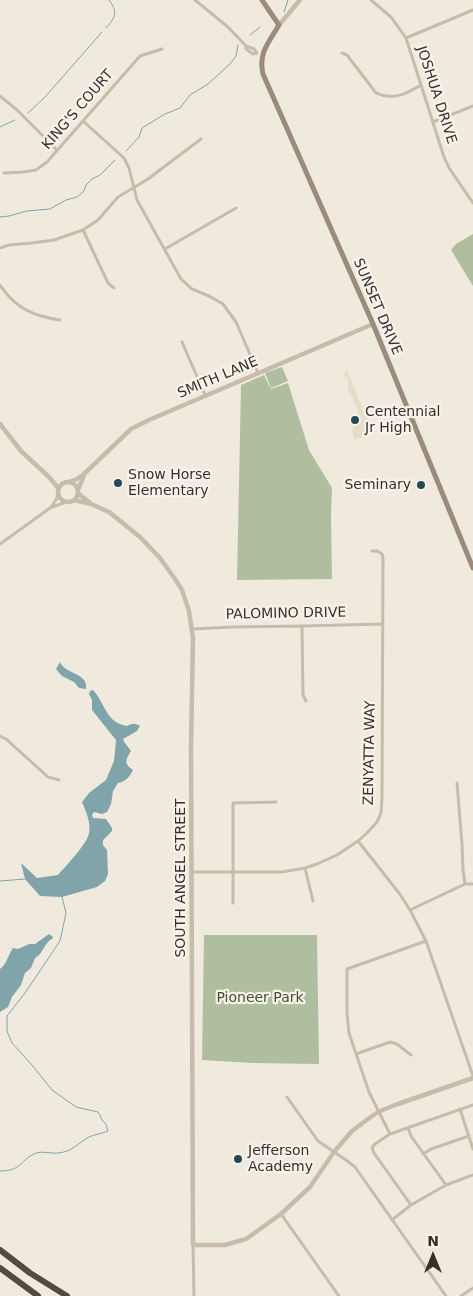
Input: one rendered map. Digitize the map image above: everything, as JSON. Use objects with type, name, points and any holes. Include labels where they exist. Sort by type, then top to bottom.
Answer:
[{"type":"highway","points":[[0,1250],[30,1273],[67,1296]]},
{"type":"highway","points":[[0,1268],[38,1296]]},
{"type":"main road","points":[[260,54],[280,25],[262,0]]},
{"type":"main road","name":"SUNSET DRIVE","points":[[260,54],[263,74],[373,324],[473,568]]},
{"type":"street","points":[[195,0],[228,27],[246,46],[246,49],[254,54],[260,54]]},
{"type":"street","points":[[280,25],[300,0]]},
{"type":"street","name":"JOSHUA DRIVE","points":[[371,0],[390,17],[406,38],[444,157],[449,168],[472,199]]},
{"type":"street","points":[[406,38],[473,10]]},
{"type":"street","name":"KING'S COURT","points":[[4,172],[36,170],[47,162],[140,56],[162,49]]},
{"type":"street","points":[[342,53],[347,56],[376,93],[397,97],[408,94],[421,85]]},
{"type":"street","points":[[0,96],[17,110],[57,150]]},
{"type":"street","points":[[433,122],[473,106]]},
{"type":"street","points":[[83,121],[124,158],[129,168],[137,200],[181,279],[192,289],[223,304],[236,322],[258,373]]},
{"type":"street","points":[[0,248],[9,244],[54,240],[83,230],[98,220],[118,197],[148,179],[200,139]]},
{"type":"street","points":[[165,249],[236,208]]},
{"type":"street","points":[[83,230],[108,282],[114,288]]},
{"type":"street","points":[[0,285],[26,311],[43,318],[60,320]]},
{"type":"street","name":"SMITH LANE","points":[[78,491],[84,474],[131,429],[373,324]]},
{"type":"street","points":[[182,342],[206,396]]},
{"type":"street","points":[[0,424],[21,451],[49,477],[61,500],[66,502]]},
{"type":"street","name":"SMITH LANE","points":[[67,482],[84,474]]},
{"type":"street","points":[[1,543],[50,508],[74,500],[78,491],[75,485],[49,477]]},
{"type":"street","points":[[50,508],[56,500],[62,484],[67,482]]},
{"type":"street","name":"SOUTH ANGEL STREET","points":[[78,491],[91,504]]},
{"type":"street","name":"SOUTH ANGEL STREET","points":[[74,500],[91,504],[109,512],[140,537],[160,558],[182,590],[189,612],[193,638],[191,671],[194,1296]]},
{"type":"street","name":"ZENYATTA WAY","points":[[192,872],[282,872],[305,868],[337,855],[358,841],[376,823],[381,812],[382,799],[383,559],[382,554],[372,551]]},
{"type":"street","name":"PALOMINO DRIVE","points":[[191,629],[382,624]]},
{"type":"street","points":[[302,626],[304,695],[306,701]]},
{"type":"street","points":[[0,736],[6,739],[48,777],[59,780]]},
{"type":"street","points":[[457,782],[465,884]]},
{"type":"street","points":[[233,903],[233,803],[276,802]]},
{"type":"street","points":[[193,1245],[225,1245],[246,1239],[281,1214],[310,1187],[334,1152],[352,1131],[368,1119],[378,1112],[473,1077],[426,941],[399,893],[358,841]]},
{"type":"street","points":[[305,868],[313,901]]},
{"type":"street","points":[[410,910],[465,884],[473,884]]},
{"type":"street","points":[[390,1134],[369,1092],[349,1033],[347,969],[426,941]]},
{"type":"street","points":[[356,1054],[390,1042],[397,1044],[411,1055]]},
{"type":"street","points":[[287,1097],[318,1141],[354,1167],[446,1296]]},
{"type":"street","points":[[411,1206],[372,1148],[390,1134],[473,1105]]},
{"type":"street","points":[[460,1109],[473,1148]]},
{"type":"street","points":[[408,1128],[411,1136],[446,1185]]},
{"type":"street","points":[[423,1154],[431,1149],[468,1136]]},
{"type":"street","points":[[392,1220],[446,1185],[473,1176]]},
{"type":"street","points":[[281,1214],[339,1296]]},
{"type":"street","points":[[461,1296],[473,1288]]},
{"type":"green space","points":[[473,234],[473,286],[451,250],[456,244]]},
{"type":"green space","points":[[282,367],[288,381],[271,388],[265,373]]},
{"type":"green space","points":[[264,375],[271,389],[288,383],[309,450],[332,488],[332,579],[237,580],[241,385]]},
{"type":"green space","name":"Pioneer Park","points":[[204,935],[317,935],[319,1064],[202,1060]]},
{"type":"shaded area","points":[[345,371],[347,371],[373,433],[354,440],[352,429],[361,422],[352,396],[347,390],[349,383],[347,377],[344,377]]},
{"type":"water","points":[[60,662],[66,669],[84,680],[86,689],[79,688],[74,682],[62,676],[56,669]]},
{"type":"water","points":[[93,690],[114,721],[127,726],[137,724],[140,726],[137,731],[123,739],[131,751],[126,761],[133,770],[132,773],[125,780],[118,783],[113,791],[111,804],[107,812],[102,814],[94,812],[92,815],[93,818],[106,819],[112,828],[112,831],[103,840],[103,845],[107,850],[108,874],[105,881],[97,887],[62,897],[40,896],[25,879],[21,863],[37,878],[58,875],[76,855],[88,837],[89,821],[82,802],[89,793],[106,780],[114,761],[116,740],[92,710],[92,700],[89,694]]},
{"type":"water","points":[[49,934],[53,937],[52,939],[35,958],[31,968],[25,973],[21,985],[12,997],[8,1007],[0,1012],[0,969],[11,951],[13,948],[18,949],[29,944],[35,944]]},
{"type":"waterway","points":[[106,28],[115,14],[109,0]]},
{"type":"waterway","points":[[284,12],[288,0]]},
{"type":"waterway","points":[[250,35],[260,27]]},
{"type":"waterway","points":[[28,113],[45,97],[102,32]]},
{"type":"waterway","points":[[126,151],[139,137],[142,128],[165,114],[180,108],[190,95],[208,84],[230,64],[236,56],[238,45]]},
{"type":"waterway","points":[[0,127],[15,120]]},
{"type":"waterway","points":[[0,217],[27,211],[50,209],[66,200],[77,197],[84,191],[86,185],[92,179],[100,175],[115,160]]},
{"type":"waterway","points":[[0,881],[25,879]]},
{"type":"waterway","points":[[0,1171],[12,1169],[37,1153],[67,1151],[89,1137],[108,1131],[98,1112],[76,1107],[52,1090],[12,1043],[7,1031],[7,1016],[60,941],[66,913],[62,897]]},
{"type":"place","name":"Centennial Jr High","points":[[355,420]]},
{"type":"place","name":"Snow Horse Elementary","points":[[118,483]]},
{"type":"place","name":"Seminary","points":[[421,485]]},
{"type":"place","name":"Jefferson Academy","points":[[238,1159]]}]
